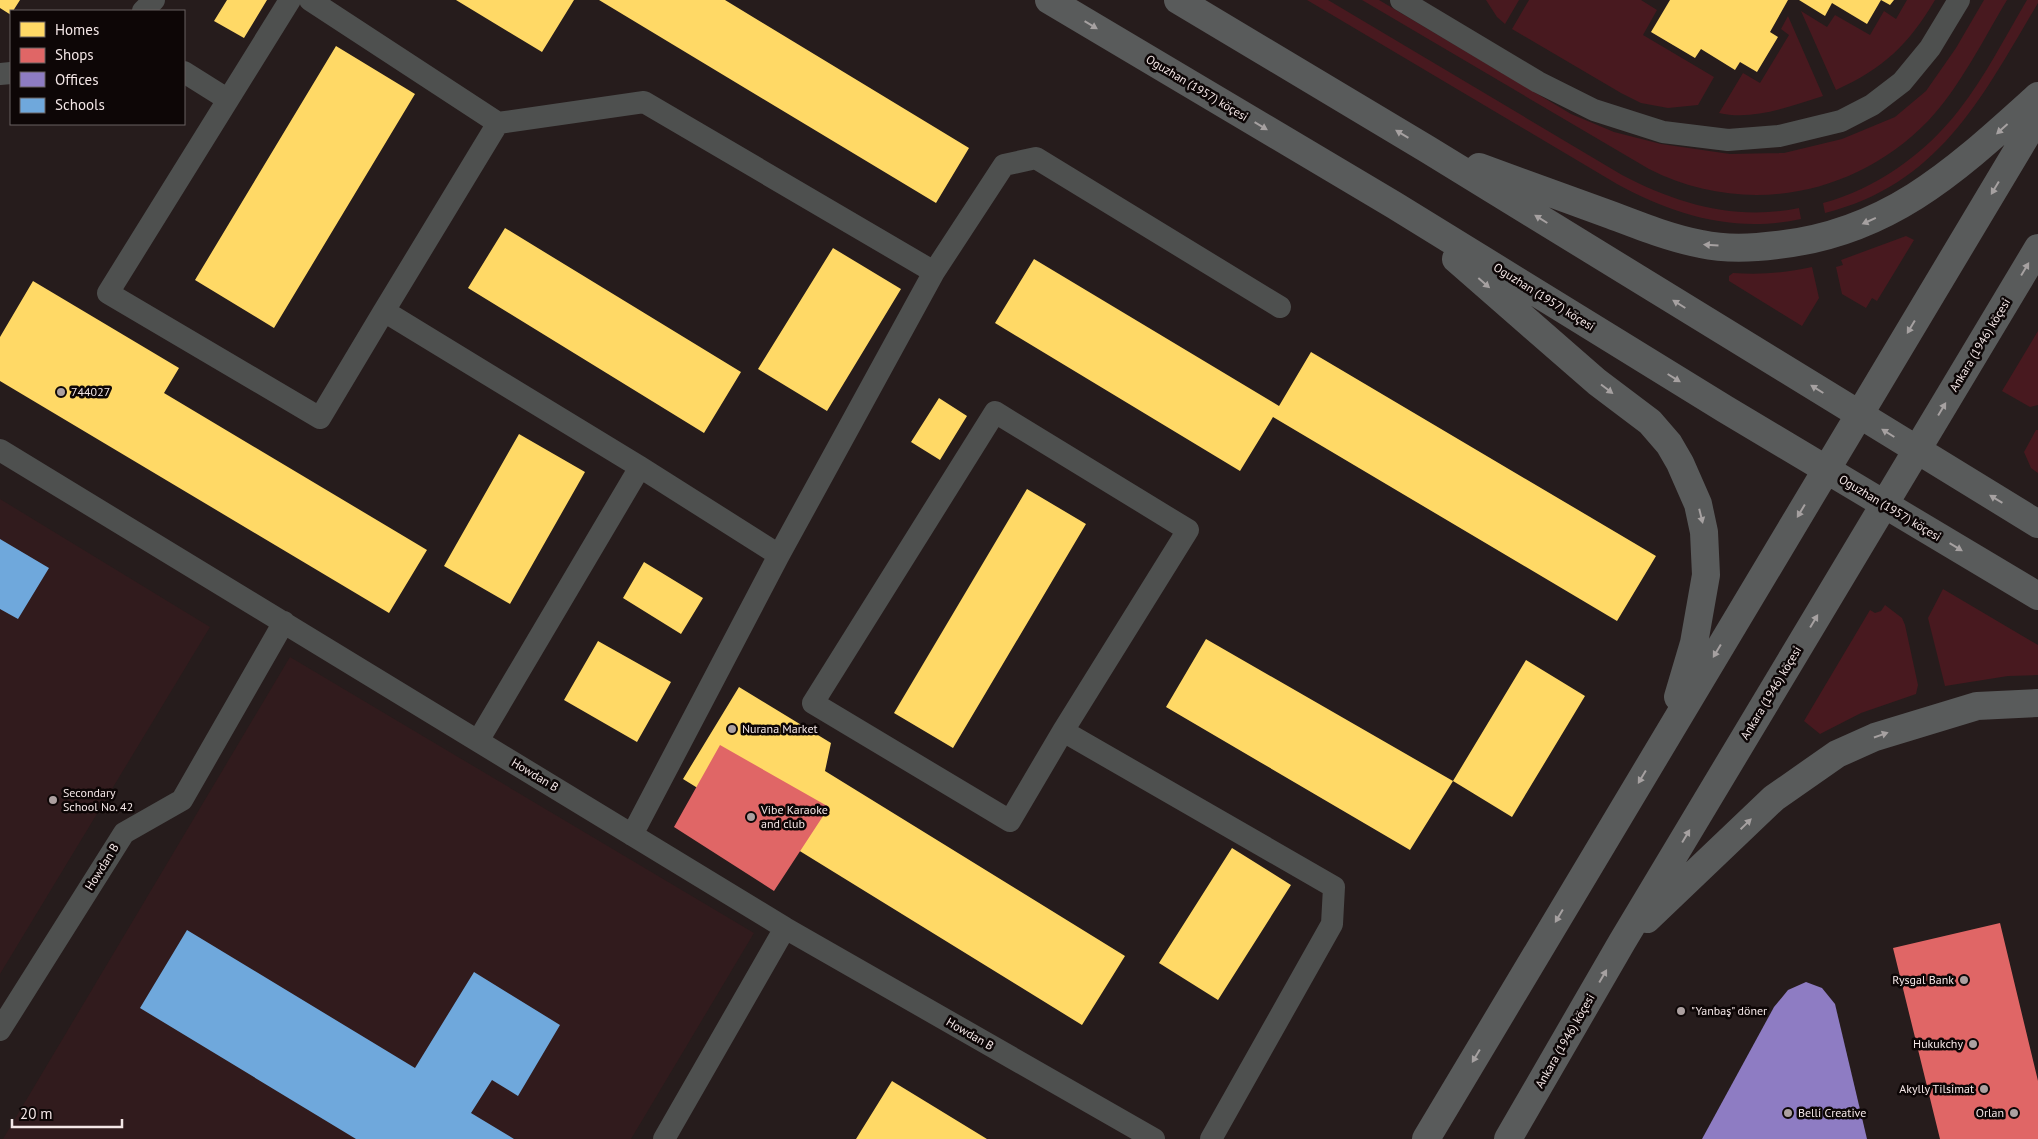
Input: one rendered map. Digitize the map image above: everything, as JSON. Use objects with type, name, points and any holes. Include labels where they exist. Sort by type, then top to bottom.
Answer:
[{"type":"main road","name":"Oguzhan (1957) köçesi","points":[[1049,0],[1394,205],[2038,596]]},
{"type":"main road","points":[[1178,0],[1427,149],[2038,524]]},
{"type":"main road","points":[[1427,149],[1664,234],[1703,244],[1758,247],[1803,242],[1848,231],[1899,207],[1924,192],[1964,162],[2038,96]]},
{"type":"main road","points":[[1426,1139],[2038,116]]},
{"type":"main road","points":[[1394,205],[1597,382],[1650,422],[1669,444],[1680,463],[1698,504],[1704,532],[1706,575],[1694,643],[1667,735]]},
{"type":"main road","name":"Ankara (1946) köçesi","points":[[1508,1139],[1622,942],[2038,248]]},
{"type":"main road","points":[[1622,942],[1774,798],[1837,754],[1884,734],[1977,706],[2038,703]]},
{"type":"lane","points":[[144,10],[154,0]]},
{"type":"lane","points":[[290,0],[108,293],[320,418],[498,123]]},
{"type":"lane","points":[[310,0],[498,123],[644,102],[934,272]]},
{"type":"lane","points":[[1415,3],[1538,82],[1594,110],[1663,132],[1728,140],[1779,136],[1841,121],[1872,105],[1902,82],[1908,75],[1930,48],[1959,0]]},
{"type":"lane","points":[[185,73],[227,99]]},
{"type":"lane","points":[[632,835],[780,555],[934,272],[1004,165],[1036,158],[1280,307]]},
{"type":"lane","points":[[384,310],[780,555]]},
{"type":"lane","points":[[995,412],[1188,530],[1063,731],[1010,821],[813,703],[995,412]]},
{"type":"lane","name":"Howdan B","points":[[0,450],[785,928],[1154,1139]]},
{"type":"lane","points":[[478,741],[640,467]]},
{"type":"lane","name":"Howdan B","points":[[0,1030],[124,833],[182,800],[284,622]]},
{"type":"lane","points":[[1063,731],[1334,886],[1332,924],[1210,1139]]},
{"type":"lane","points":[[664,1139],[785,928]]},
{"type":"shaded area","points":[[1307,0],[1328,0],[1622,175],[1643,185],[1686,202],[1730,211],[1776,212],[1799,208],[1801,219],[1776,223],[1729,223],[1683,213],[1661,205],[1617,184]]},
{"type":"shaded area","points":[[1362,0],[1379,0],[1571,114],[1614,132],[1661,144],[1730,154],[1784,153],[1842,139],[1895,117],[1926,91],[1956,48],[1984,0],[2007,0],[1970,63],[1940,108],[1899,147],[1867,167],[1832,182],[1796,192],[1760,195],[1722,192],[1685,184],[1649,169]]},
{"type":"shaded area","points":[[1486,0],[1519,0],[1505,24],[1497,17]]},
{"type":"shaded area","points":[[1529,0],[1641,0],[1657,10],[1643,35],[1714,77],[1698,105],[1668,108],[1641,103],[1512,29]]},
{"type":"shaded area","points":[[1907,0],[1935,0],[1915,30],[1893,54],[1868,73],[1836,90],[1801,11],[1827,27],[1835,15],[1870,35],[1884,11],[1896,19]]},
{"type":"shaded area","points":[[2027,0],[2038,0],[2038,3],[1997,71],[1954,132],[1928,159],[1899,181],[1865,200],[1825,213],[1823,203],[1862,189],[1898,168],[1946,126],[1978,84]]},
{"type":"shaded area","points":[[1788,16],[1823,96],[1758,114],[1732,115],[1719,113],[1743,73],[1760,83],[1789,35],[1781,29]]},
{"type":"shaded area","points":[[1906,236],[1914,240],[1877,301],[1872,298],[1866,308],[1842,294],[1836,267],[1843,265],[1841,260]]},
{"type":"shaded area","points":[[1812,267],[1819,298],[1802,326],[1729,281],[1729,276],[1733,273],[1773,273]]},
{"type":"shaded area","points":[[2038,331],[2038,405],[2030,407],[2002,391]]},
{"type":"shaded area","points":[[2036,430],[2038,430],[2038,473],[2031,468],[2024,452]]},
{"type":"shaded area","name":"Secondary School No. 42","points":[[0,499],[210,627],[0,974]]},
{"type":"shaded area","points":[[1943,589],[2038,645],[2038,675],[2008,676],[1945,686],[1928,618]]},
{"type":"shaded area","points":[[1885,605],[1902,618],[1905,625],[1918,685],[1916,694],[1861,713],[1820,734],[1804,721],[1870,610],[1875,613],[1881,611]]},
{"type":"shaded area","points":[[290,657],[754,933],[631,1139],[3,1139]]},
{"type":"building: Homes","points":[[0,0],[20,0],[14,10],[10,10],[10,14],[0,8]]},
{"type":"building: Homes","points":[[227,0],[267,0],[244,38],[214,21]]},
{"type":"building: Homes","points":[[456,0],[574,0],[542,52]]},
{"type":"building: Homes","points":[[599,0],[725,0],[969,148],[936,203]]},
{"type":"building: Homes","points":[[1670,0],[1788,0],[1770,32],[1778,37],[1757,72],[1740,62],[1735,70],[1701,49],[1695,58],[1651,32]]},
{"type":"building: Homes","points":[[1799,0],[1881,0],[1867,24],[1832,3],[1825,16]]},
{"type":"building: Homes","points":[[1881,0],[1894,0],[1890,5]]},
{"type":"building: Homes","points":[[336,46],[415,94],[274,328],[195,280]]},
{"type":"building: Homes","points":[[505,228],[741,372],[704,433],[468,288]]},
{"type":"building: Homes","points":[[833,248],[901,289],[827,411],[758,369]]},
{"type":"building: Homes","points":[[1034,259],[1279,406],[1311,352],[1656,556],[1617,621],[1273,417],[1240,471],[995,323]]},
{"type":"building: Homes","points":[[33,281],[179,368],[164,393],[427,550],[389,613],[0,381],[0,337]]},
{"type":"building: Homes","points":[[939,398],[967,416],[940,460],[911,442]]},
{"type":"building: Homes","points":[[519,434],[585,472],[510,604],[444,566]]},
{"type":"building: Homes","points":[[1027,489],[1086,524],[953,748],[894,713]]},
{"type":"building: Homes","points":[[644,562],[703,598],[681,634],[623,598]]},
{"type":"building: Homes","points":[[1206,639],[1453,781],[1410,850],[1166,707]]},
{"type":"building: Homes","points":[[598,641],[671,682],[637,742],[564,700]]},
{"type":"building: Homes","points":[[1526,660],[1585,696],[1512,817],[1453,781]]},
{"type":"building: Homes","points":[[739,687],[831,743],[825,771],[1125,956],[1082,1025],[683,779]]},
{"type":"building: Homes","points":[[1232,848],[1291,885],[1218,1000],[1159,963]]},
{"type":"building: Homes","points":[[892,1081],[987,1139],[856,1139]]},
{"type":"building: Shops","name":"Vibe Karaoke and club","points":[[720,745],[829,807],[774,891],[674,827]]},
{"type":"building: Shops","points":[[2000,923],[2038,1081],[2038,1139],[1940,1139],[1893,948]]},
{"type":"building: Offices","points":[[1806,982],[1822,988],[1835,1004],[1867,1139],[1702,1139],[1774,1007],[1788,990]]},
{"type":"building: Schools","points":[[0,539],[49,568],[18,619],[0,609]]},
{"type":"building: Schools","points":[[187,930],[415,1068],[474,972],[560,1025],[518,1096],[492,1080],[471,1113],[514,1139],[356,1139],[140,1008]]},
{"type":"place","name":"744027","points":[[61,392]]},
{"type":"place","name":"Nurana Market","points":[[732,729]]},
{"type":"place","name":"Secondary School No. 42","points":[[53,800]]},
{"type":"place","name":"Vibe Karaoke and club","points":[[751,817]]},
{"type":"place","name":"Rysgal Bank","points":[[1964,980]]},
{"type":"place","name":"\"Yanbaş\" döner","points":[[1681,1011]]},
{"type":"place","name":"Hukukchy","points":[[1973,1044]]},
{"type":"place","name":"Akylly Tilsimat","points":[[1984,1089]]},
{"type":"place","name":"Belli Creative","points":[[1788,1113]]},
{"type":"place","name":"Orlan","points":[[2014,1113]]}]
